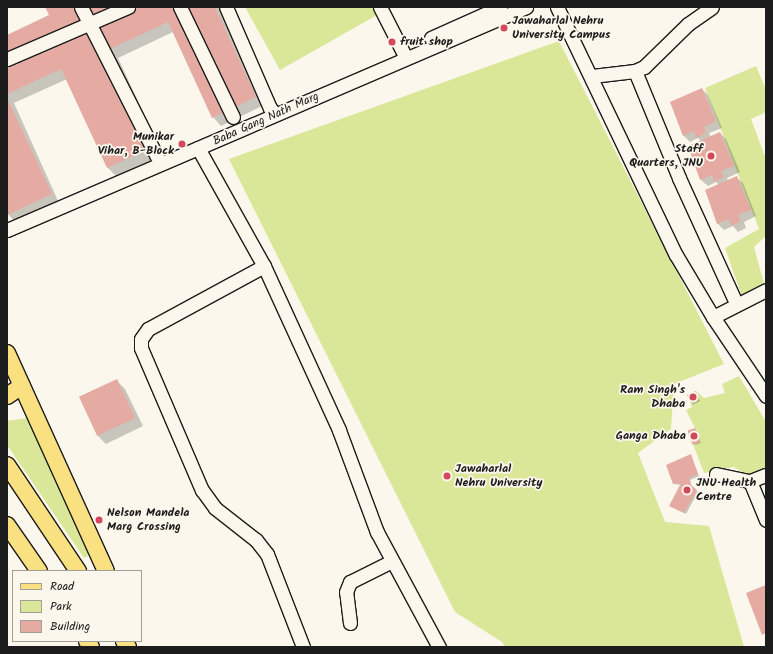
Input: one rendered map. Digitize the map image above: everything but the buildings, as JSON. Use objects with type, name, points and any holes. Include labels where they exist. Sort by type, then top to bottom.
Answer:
[{"type":"main road","points":[[7,353],[106,570]]},
{"type":"main road","points":[[7,396],[22,386]]},
{"type":"main road","points":[[7,465],[77,570]]},
{"type":"main road","points":[[7,524],[38,570]]},
{"type":"street","points":[[81,7],[88,25],[157,157]]},
{"type":"street","points":[[7,59],[128,7]]},
{"type":"street","points":[[180,7],[233,117]]},
{"type":"street","points":[[226,7],[273,111]]},
{"type":"street","points":[[380,7],[404,55]]},
{"type":"street","name":"Baba Gang Nath Marg","points":[[404,55],[500,7]]},
{"type":"street","name":"Baba Gang Nath Marg","points":[[7,221],[404,55],[526,7]]},
{"type":"street","points":[[557,7],[592,76],[612,123],[676,255],[713,317],[766,396]]},
{"type":"street","points":[[592,76],[635,71],[651,62],[688,24],[712,7]]},
{"type":"street","points":[[635,71],[679,178],[736,303]]},
{"type":"street","name":"Baba Gang Nath Marg","points":[[7,230],[198,148],[273,111]]},
{"type":"street","points":[[198,148],[264,266],[339,430],[377,532],[439,647]]},
{"type":"street","points":[[264,266],[148,329],[141,339],[141,348],[202,490],[215,508],[256,540],[267,554],[303,647]]},
{"type":"street","points":[[713,317],[736,303],[766,290]]},
{"type":"street","points":[[716,474],[750,481],[766,475]]},
{"type":"street","points":[[750,481],[766,520]]},
{"type":"street","points":[[350,623],[346,592],[350,582],[392,560]]},
{"type":"green space","points":[[245,7],[391,7],[280,70]]},
{"type":"green space","points":[[559,41],[724,364],[674,384],[671,429],[638,453],[665,522],[709,526],[744,647],[505,647],[502,642],[455,612],[229,159]]},
{"type":"green space","points":[[756,66],[766,90],[766,112],[751,119],[766,159],[766,236],[754,247],[766,291],[744,302],[725,248],[759,229],[705,88]]},
{"type":"green space","points":[[739,376],[766,422],[766,473],[753,479],[734,467],[704,473],[688,431],[695,428],[686,410],[692,407],[687,395],[696,391],[704,398],[725,393],[722,384]]},
{"type":"green space","points":[[27,418],[89,555],[84,558],[7,445],[7,421]]},
{"type":"place","name":"Jawaharlal Nehru University Campus","points":[[504,28]]},
{"type":"place","name":"fruit shop","points":[[392,42]]},
{"type":"place","name":"Munikar Vihar, B-Block","points":[[182,144]]},
{"type":"place","name":"Staff Quarters, JNU","points":[[711,156]]},
{"type":"place","name":"Ram Singh's Dhaba","points":[[693,397]]},
{"type":"place","name":"Ganga Dhaba","points":[[694,436]]},
{"type":"place","name":"Jawaharlal Nehru University","points":[[447,476]]},
{"type":"place","name":"JNU Health Centre","points":[[687,490]]},
{"type":"place","name":"Nelson Mandela Marg Crossing","points":[[99,520]]}]
